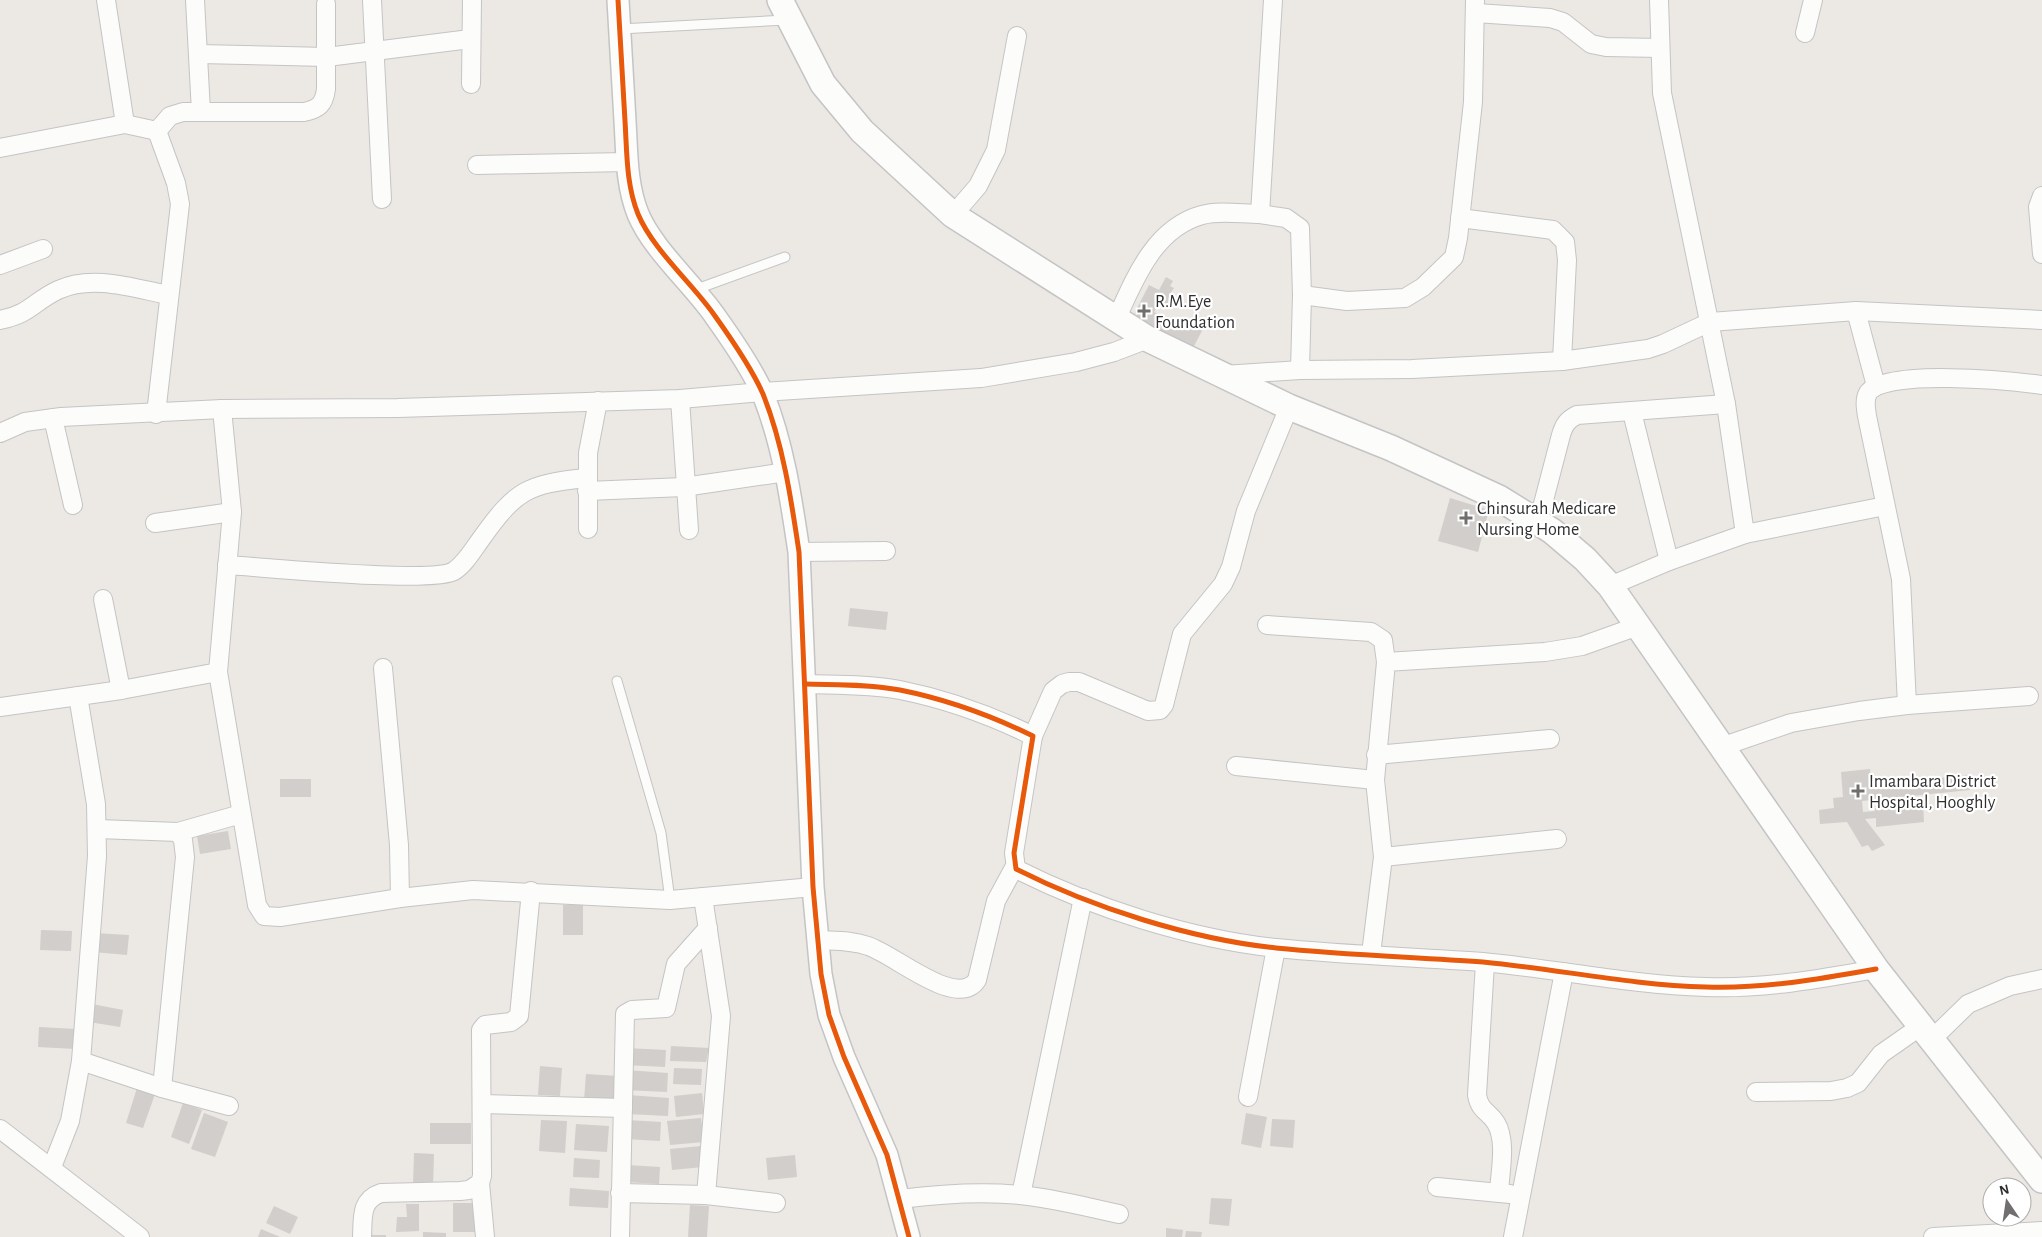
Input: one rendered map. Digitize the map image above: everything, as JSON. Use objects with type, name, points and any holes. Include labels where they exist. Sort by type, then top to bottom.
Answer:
[{"type":"main road","points":[[785,10],[823,84],[862,131],[953,215],[1148,339],[1221,376],[1289,407],[1400,452],[1499,498],[1538,523],[1585,559],[1610,586],[1876,969],[2042,1180]]},
{"type":"street","points":[[106,0],[125,124]]},
{"type":"street","points":[[195,0],[201,112]]},
{"type":"street","points":[[372,0],[382,199]]},
{"type":"street","points":[[471,84],[470,39],[472,0]]},
{"type":"street","points":[[618,0],[626,162],[632,195],[639,215],[651,235],[715,316],[762,392],[779,443],[786,472],[798,552],[813,888],[822,974],[830,1015],[853,1080],[887,1155],[909,1237]]},
{"type":"street","points":[[1260,214],[1273,0]]},
{"type":"street","points":[[1659,0],[1662,93],[1726,404],[1746,534]]},
{"type":"street","points":[[1805,33],[1813,0]]},
{"type":"street","points":[[157,131],[170,116],[182,112],[314,110],[325,100],[327,57],[326,4]]},
{"type":"street","points":[[1302,295],[1355,301],[1405,298],[1423,287],[1454,257],[1473,102],[1475,7],[1550,18],[1563,22],[1591,44],[1606,47],[1660,48]]},
{"type":"street","points":[[953,215],[978,186],[996,150],[1017,36]]},
{"type":"street","points":[[199,54],[327,57],[470,39]]},
{"type":"street","points":[[0,148],[125,124],[157,131]]},
{"type":"street","points":[[156,414],[168,295],[180,204],[176,183],[157,131]]},
{"type":"street","points":[[477,165],[626,162]]},
{"type":"street","points":[[2042,196],[2038,207],[2042,254]]},
{"type":"street","points":[[1116,320],[1134,279],[1151,252],[1176,228],[1204,214],[1260,214],[1286,218],[1300,228],[1302,295],[1300,370]]},
{"type":"street","points":[[1460,218],[1553,230],[1565,242],[1567,260],[1562,360]]},
{"type":"street","points":[[0,265],[44,249]]},
{"type":"street","points":[[0,320],[29,311],[60,289],[89,283],[104,282],[168,295]]},
{"type":"street","points":[[1856,311],[1876,386]]},
{"type":"street","points":[[1221,376],[1300,370],[1412,369],[1562,360],[1648,349],[1710,322],[1856,311],[2042,320]]},
{"type":"street","points":[[0,433],[25,422],[53,418],[222,409],[398,408],[680,400],[762,392],[982,378],[1076,362],[1114,352],[1148,339]]},
{"type":"street","points":[[1907,705],[1901,578],[1865,402],[1868,394],[1876,386],[1910,380],[1967,378],[2009,380],[2042,385]]},
{"type":"street","points":[[680,400],[688,530]]},
{"type":"street","points":[[588,529],[588,453],[598,402]]},
{"type":"street","points":[[1538,523],[1564,425],[1577,415],[1726,404]]},
{"type":"street","points":[[818,940],[848,941],[868,946],[942,986],[968,989],[977,980],[996,901],[1015,866],[1014,853],[1033,736],[1053,690],[1062,684],[1078,682],[1148,711],[1160,710],[1164,705],[1182,634],[1223,584],[1231,567],[1246,510],[1289,407]]},
{"type":"street","points":[[222,409],[232,512],[218,672],[256,905],[264,916],[280,917],[400,898],[473,890],[531,891],[670,900],[813,888]]},
{"type":"street","points":[[1632,412],[1669,561]]},
{"type":"street","points":[[53,418],[73,505]]},
{"type":"street","points":[[227,565],[418,576],[453,572],[463,563],[506,506],[525,491],[549,482],[684,486],[786,472]]},
{"type":"street","points":[[1610,586],[1669,561],[1746,534],[1885,506]]},
{"type":"street","points":[[155,524],[232,512]]},
{"type":"street","points":[[798,552],[886,551]]},
{"type":"street","points":[[103,600],[120,690]]},
{"type":"street","points":[[1267,625],[1371,632],[1383,640],[1386,662],[1375,780],[1384,857],[1371,954]]},
{"type":"street","points":[[1386,662],[1545,652],[1582,646],[1638,626]]},
{"type":"street","points":[[383,668],[399,845],[400,898]]},
{"type":"street","points":[[0,707],[120,690],[218,672]]},
{"type":"street","points":[[805,684],[850,685],[900,690],[1004,722],[1033,736]]},
{"type":"street","points":[[52,1167],[70,1121],[81,1061],[98,829],[96,804],[78,696]]},
{"type":"street","points":[[1721,747],[1791,723],[1907,705],[2030,696]]},
{"type":"street","points":[[1376,755],[1550,740]]},
{"type":"street","points":[[1236,766],[1375,780]]},
{"type":"street","points":[[98,829],[178,832],[241,814]]},
{"type":"street","points":[[162,1088],[185,857],[183,840],[178,832]]},
{"type":"street","points":[[1384,857],[1557,839]]},
{"type":"street","points":[[1015,866],[1022,872],[1083,898],[1170,927],[1210,937],[1276,948],[1485,962],[1646,984],[1706,988],[1794,983],[1876,969]]},
{"type":"street","points":[[485,1237],[480,1183],[482,1176],[481,1030],[485,1024],[511,1022],[519,1016],[531,891]]},
{"type":"street","points":[[703,897],[721,1016],[706,1195]]},
{"type":"street","points":[[1021,1195],[1083,898]]},
{"type":"street","points":[[620,1237],[626,1014],[632,1010],[666,1008],[676,964],[708,928]]},
{"type":"street","points":[[1248,1097],[1276,948]]},
{"type":"street","points":[[1485,962],[1477,1095],[1481,1109],[1498,1124],[1501,1136],[1499,1192]]},
{"type":"street","points":[[1513,1237],[1564,972]]},
{"type":"street","points":[[1756,1092],[1831,1091],[1847,1088],[1858,1083],[1881,1054],[1926,1033],[1968,1004],[2010,986],[2042,979]]},
{"type":"street","points":[[81,1061],[162,1088],[229,1106]]},
{"type":"street","points":[[482,1104],[623,1108]]},
{"type":"street","points":[[0,1129],[52,1167],[133,1234]]},
{"type":"street","points":[[362,1237],[364,1208],[373,1196],[381,1193],[469,1190],[480,1183]]},
{"type":"street","points":[[1436,1187],[1499,1192],[1520,1196]]},
{"type":"street","points":[[900,1199],[968,1192],[1021,1195],[1119,1214]]},
{"type":"street","points":[[620,1193],[706,1195],[776,1203]]},
{"type":"street","points":[[1937,1237],[2042,1230]]},
{"type":"lane","points":[[620,28],[785,10]]},
{"type":"lane","points":[[694,290],[785,257]]},
{"type":"lane","points":[[617,681],[662,834],[670,900]]},
{"type":"building","points":[[1166,277],[1173,281],[1170,286],[1174,288],[1170,294],[1174,296],[1168,307],[1159,303],[1154,312],[1189,331],[1194,321],[1204,327],[1193,348],[1133,316],[1149,285],[1159,290]]},
{"type":"building","points":[[1450,498],[1489,510],[1478,552],[1438,541]]},
{"type":"building","points":[[850,608],[888,612],[886,630],[848,626]]},
{"type":"building","points":[[1870,769],[1871,785],[1969,775],[1970,790],[1862,801],[1863,812],[1875,811],[1875,808],[1923,803],[1924,822],[1876,827],[1876,818],[1865,819],[1885,845],[1872,851],[1868,845],[1862,847],[1847,822],[1820,824],[1819,810],[1834,808],[1833,798],[1843,797],[1841,772]]},
{"type":"building","points":[[280,779],[311,779],[311,797],[280,797]]},
{"type":"building","points":[[228,831],[231,849],[200,854],[197,836]]},
{"type":"building","points":[[563,905],[583,905],[583,935],[563,935]]},
{"type":"building","points":[[41,930],[72,931],[71,951],[40,950]]},
{"type":"building","points":[[94,933],[129,935],[127,955],[93,952]]},
{"type":"building","points":[[92,1004],[123,1010],[120,1027],[89,1022]]},
{"type":"building","points":[[39,1027],[76,1029],[75,1049],[38,1047]]},
{"type":"building","points":[[671,1046],[709,1048],[706,1062],[670,1061]]},
{"type":"building","points":[[626,1048],[666,1050],[665,1067],[625,1065]]},
{"type":"building","points":[[540,1066],[562,1068],[560,1096],[538,1095]]},
{"type":"building","points":[[674,1068],[702,1069],[701,1085],[673,1084]]},
{"type":"building","points":[[626,1070],[668,1073],[667,1092],[624,1090]]},
{"type":"building","points":[[586,1074],[618,1076],[616,1103],[584,1101]]},
{"type":"building","points":[[137,1088],[155,1094],[143,1128],[126,1123]]},
{"type":"building","points":[[702,1093],[704,1114],[676,1117],[674,1096]]},
{"type":"building","points":[[628,1095],[669,1098],[668,1116],[627,1114]]},
{"type":"building","points":[[183,1103],[202,1110],[189,1144],[171,1137]]},
{"type":"building","points":[[204,1113],[228,1122],[215,1157],[191,1149]]},
{"type":"building","points":[[1246,1113],[1267,1117],[1261,1148],[1241,1144]]},
{"type":"building","points":[[701,1118],[704,1142],[670,1145],[667,1121]]},
{"type":"building","points":[[1272,1119],[1295,1120],[1293,1148],[1270,1146]]},
{"type":"building","points":[[541,1120],[567,1121],[565,1153],[539,1151]]},
{"type":"building","points":[[627,1120],[661,1122],[660,1141],[625,1139]]},
{"type":"building","points":[[430,1123],[471,1123],[471,1144],[430,1144]]},
{"type":"building","points":[[576,1124],[609,1126],[607,1152],[574,1150]]},
{"type":"building","points":[[701,1146],[703,1167],[672,1170],[670,1149]]},
{"type":"building","points":[[414,1153],[434,1154],[433,1187],[413,1186]]},
{"type":"building","points":[[795,1155],[797,1177],[768,1180],[766,1158]]},
{"type":"building","points":[[574,1158],[600,1160],[599,1178],[573,1177]]},
{"type":"building","points":[[627,1165],[660,1167],[659,1184],[626,1182]]},
{"type":"building","points":[[570,1188],[609,1191],[608,1208],[569,1206]]},
{"type":"building","points":[[1211,1198],[1232,1199],[1229,1226],[1209,1224]]},
{"type":"building","points":[[453,1203],[476,1203],[476,1232],[453,1232]]},
{"type":"building","points":[[406,1204],[419,1204],[419,1231],[396,1232],[397,1217],[407,1217]]},
{"type":"building","points":[[690,1205],[709,1206],[707,1237],[688,1237]]},
{"type":"building","points":[[274,1206],[298,1217],[290,1234],[266,1223]]},
{"type":"building","points":[[1166,1228],[1183,1230],[1182,1237],[1166,1237]]},
{"type":"building","points":[[261,1229],[280,1237],[258,1237]]},
{"type":"building","points":[[1186,1231],[1202,1232],[1201,1237],[1185,1237]]},
{"type":"building","points":[[423,1232],[446,1233],[446,1237],[423,1237]]},
{"type":"building","points":[[367,1235],[386,1235],[386,1237],[367,1237]]},
{"type":"cycle path","points":[[618,0],[628,168],[634,203],[653,241],[706,304],[759,385],[770,413],[781,452],[799,552],[813,887],[821,974],[829,1015],[844,1057],[887,1155],[909,1237]]},
{"type":"cycle path","points":[[805,684],[852,685],[900,690],[968,709],[1033,736],[1014,853],[1016,869],[1077,897],[1143,920],[1210,937],[1276,948],[1483,962],[1678,986],[1728,987],[1771,985],[1876,969]]},
{"type":"place","name":"R.M.Eye Foundation","points":[[1144,311]]},
{"type":"place","name":"Chinsurah Medicare Nursing Home","points":[[1466,518]]},
{"type":"place","name":"Imambara District Hospital, Hooghly","points":[[1858,791]]}]
